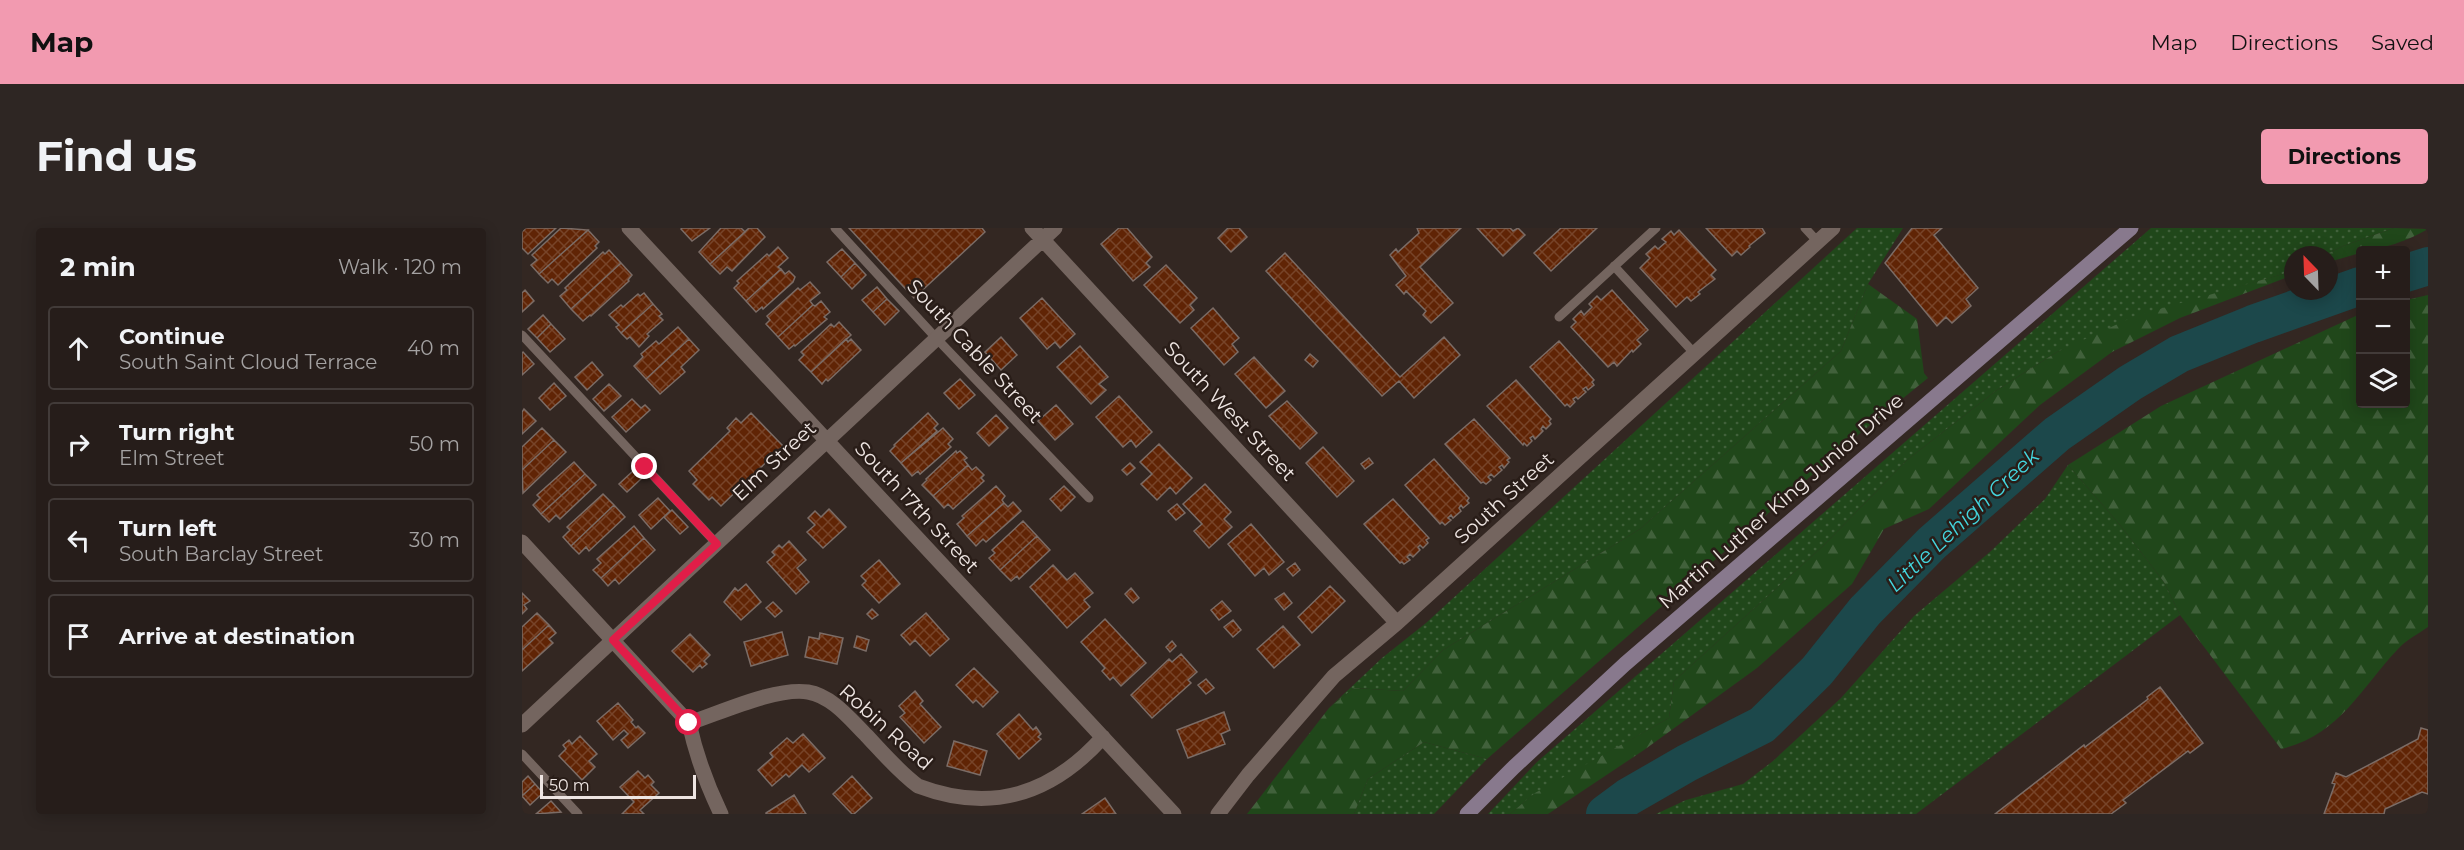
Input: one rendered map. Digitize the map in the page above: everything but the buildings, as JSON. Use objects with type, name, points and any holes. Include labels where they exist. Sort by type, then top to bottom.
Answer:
[{"type":"main road","name":"Martin Luther King Junior Drive","points":[[1467,814],[1625,664],[2131,228]]},
{"type":"street","name":"South 17th Street","points":[[629,228],[1174,814]]},
{"type":"street","name":"South West Street","points":[[1032,228],[1397,623]]},
{"type":"street","name":"Elm Street","points":[[522,725],[1055,228]]},
{"type":"street","name":"South Street","points":[[1218,814],[1248,775],[1334,676],[1397,623],[1833,228]]},
{"type":"street","points":[[522,542],[689,723],[699,760],[721,814]]},
{"type":"street","name":"Robin Road","points":[[689,723],[764,698],[808,692],[826,699],[841,711],[917,785],[956,806],[978,810],[1000,809],[1022,803],[1045,790],[1078,765],[1103,737]]},
{"type":"lane","name":"South Cable Street","points":[[836,228],[937,339],[1089,498]]},
{"type":"lane","points":[[1559,317],[1656,228]]},
{"type":"lane","points":[[1805,228],[1818,242]]},
{"type":"lane","points":[[1614,266],[1695,354]]},
{"type":"lane","points":[[522,335],[717,544]]},
{"type":"lane","points":[[522,753],[579,814]]},
{"type":"green space","points":[[1857,228],[1903,228],[1868,284],[1841,351],[1640,529],[1443,650],[1403,691],[1354,688],[1329,708],[1382,658],[1426,623]]},
{"type":"green space","points":[[2151,228],[2394,228],[2338,248],[2338,246],[2284,246],[2284,274],[2208,296],[2057,352],[1997,390],[1907,460],[1823,546],[1674,681],[1669,718],[1533,795],[1510,814],[1488,814],[1537,762]]},
{"type":"green space","points":[[2394,228],[2428,229],[2396,244],[2356,246],[2356,254],[2338,259],[2338,248]]},
{"type":"green space","points":[[2284,274],[2284,278],[2180,318],[2112,352],[2040,405],[1929,509],[1884,529],[1852,584],[1757,668],[1644,750],[1548,814],[1510,814],[1535,793],[1669,718],[1674,681],[1823,546],[1907,460],[1997,390],[2057,352],[2135,316]]},
{"type":"green space","points":[[1868,284],[1917,319],[1924,373],[1928,378],[1859,434],[1487,759],[1424,742],[1368,779],[1354,814],[1247,814],[1329,708],[1354,688],[1403,691],[1443,650],[1640,529],[1841,351]]},
{"type":"green space","points":[[2428,295],[2428,627],[2401,646],[2334,722],[2319,733],[2281,749],[2180,615],[2164,582],[2120,525],[2068,465],[2161,406],[2356,316],[2356,408],[2410,408],[2410,299]]},
{"type":"green space","points":[[2068,465],[2120,525],[2164,582],[2180,615],[1916,814],[1656,814],[1686,800],[1743,784],[1773,761],[1841,698],[1914,616],[1991,551],[2045,499]]},
{"type":"green space","points":[[1424,742],[1487,759],[1434,814],[1354,814],[1368,779]]},
{"type":"waterway","name":"Little Lehigh Creek","points":[[2410,272],[2428,266]]},
{"type":"waterway","name":"Little Lehigh Creek","points":[[1605,814],[1628,797],[1687,763],[1762,725],[1817,671],[1865,611],[1932,543],[2057,434],[2130,383],[2179,354],[2253,324],[2356,287]]},
{"type":"route","points":[[645,467],[717,544],[613,640],[689,723]]}]
